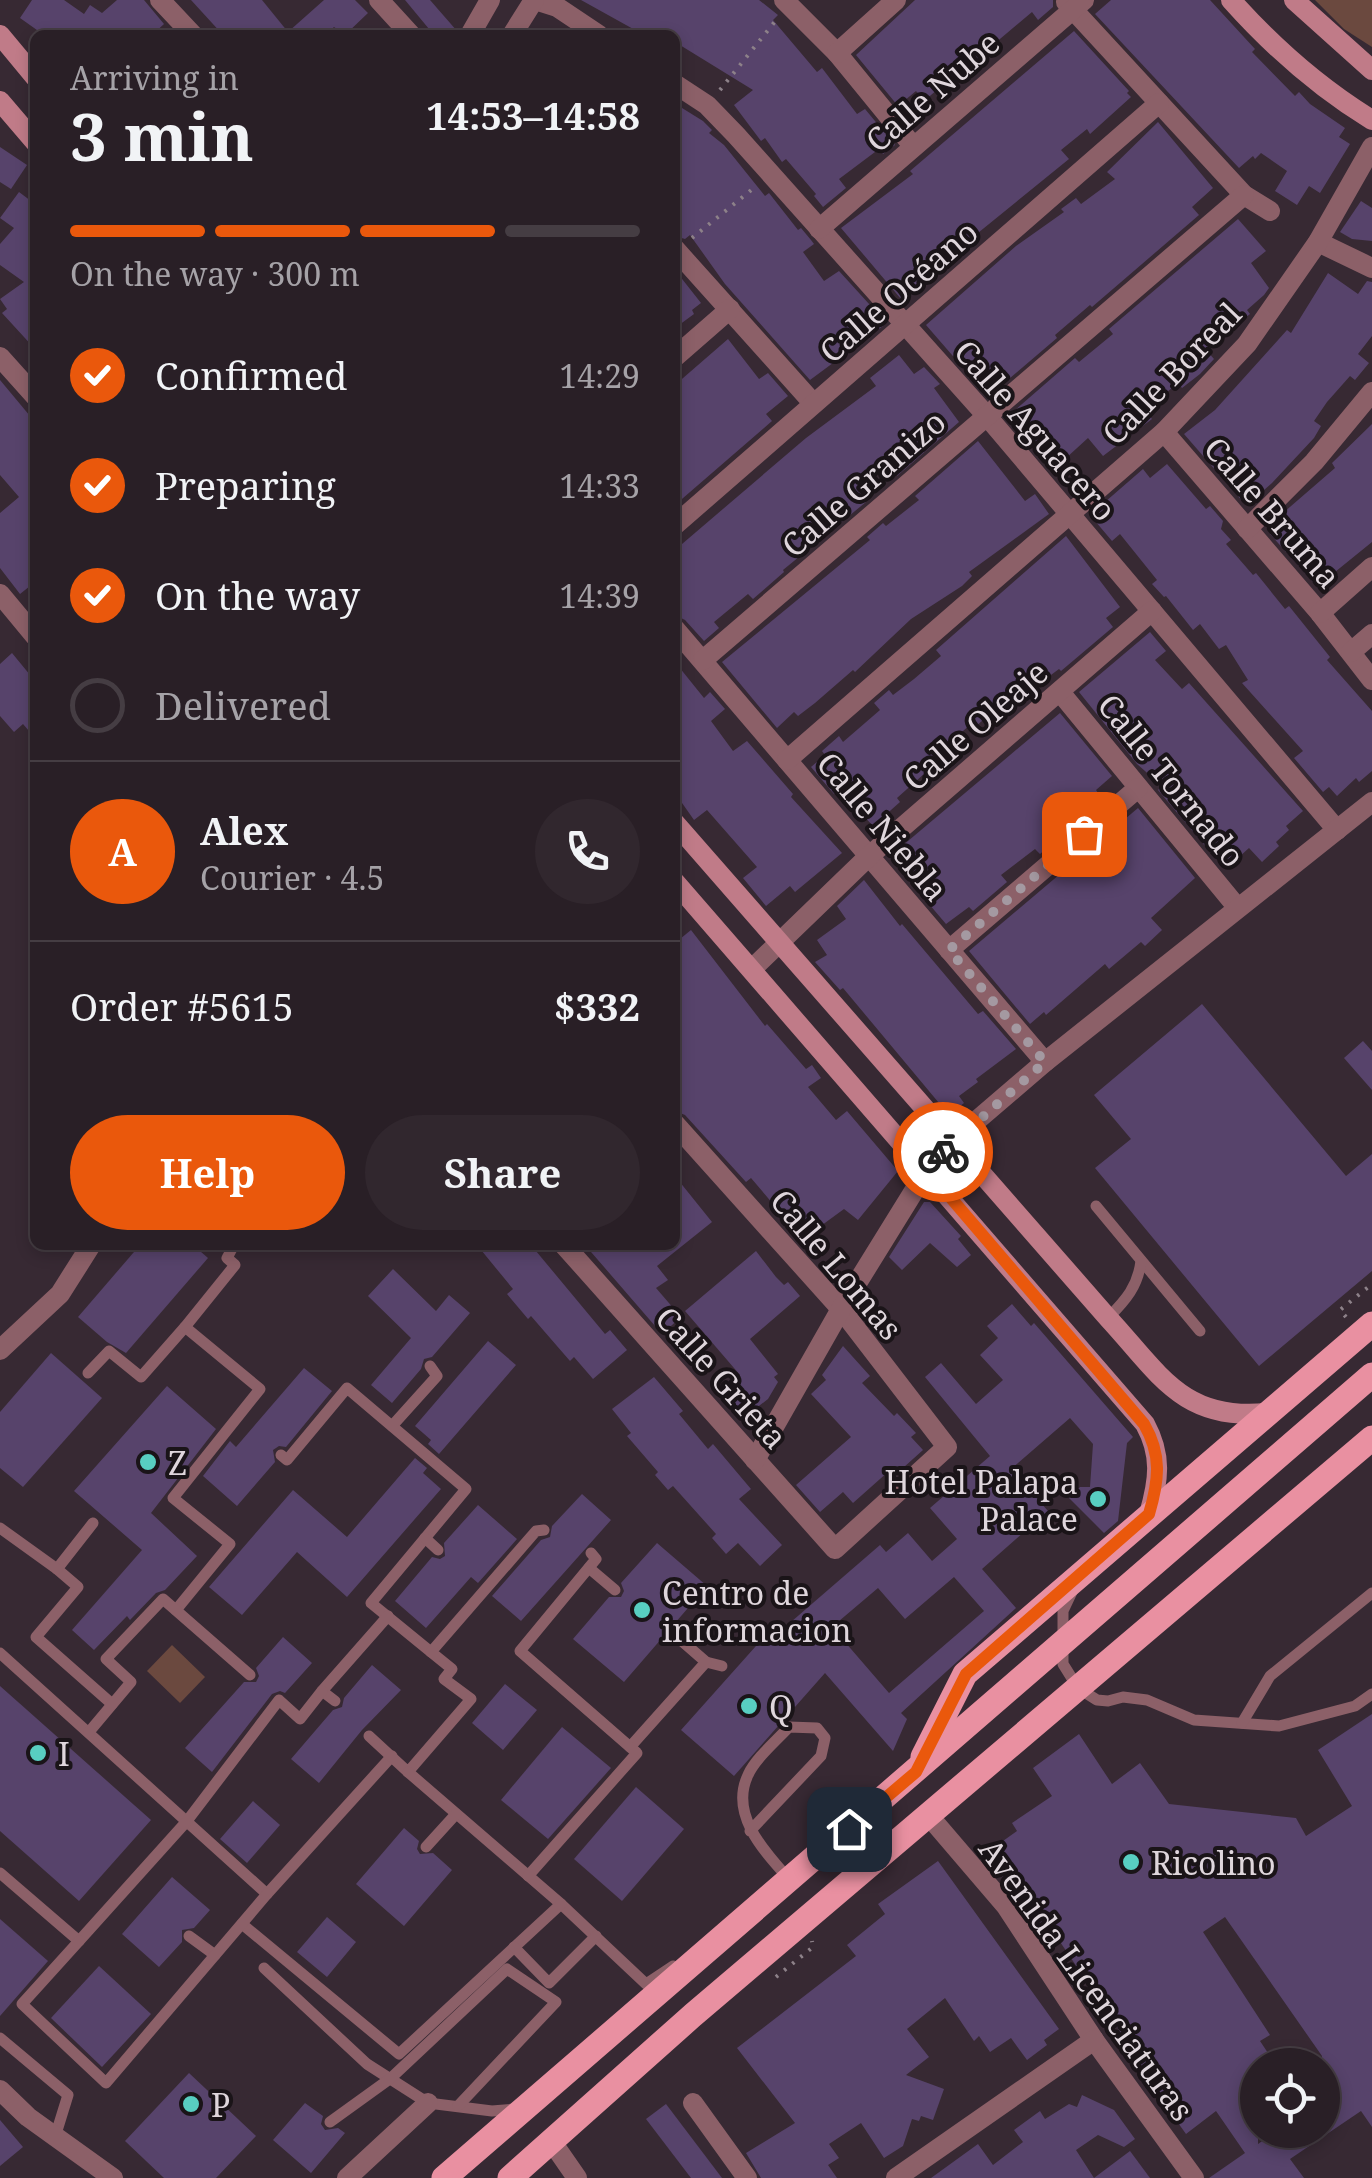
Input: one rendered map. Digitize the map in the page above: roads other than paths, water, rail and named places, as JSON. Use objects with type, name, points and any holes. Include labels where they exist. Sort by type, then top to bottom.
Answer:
[{"type":"main road","points":[[1230,0],[1269,42],[1332,95],[1372,120]]},
{"type":"main road","points":[[1294,0],[1372,70]]},
{"type":"main road","points":[[0,35],[30,71]]},
{"type":"main road","points":[[0,100],[30,136]]},
{"type":"main road","points":[[680,829],[1178,1394],[1199,1407],[1240,1415],[1266,1413]]},
{"type":"main road","points":[[680,888],[1144,1424],[1156,1444],[1159,1468],[1149,1514]]},
{"type":"main road","points":[[916,1772],[966,1674],[1372,1324]]},
{"type":"main road","points":[[444,2178],[1372,1375]]},
{"type":"main road","points":[[510,2178],[693,2015],[1372,1438]]},
{"type":"main road","points":[[878,1804],[905,1834]]},
{"type":"street","points":[[160,0],[188,30]]},
{"type":"street","points":[[379,0],[406,30]]},
{"type":"street","points":[[473,30],[490,0]]},
{"type":"street","points":[[515,30],[535,0],[557,7],[592,30]]},
{"type":"street","points":[[838,53],[896,0]]},
{"type":"street","points":[[786,2],[838,53],[913,146]]},
{"type":"street","points":[[1074,3],[1244,195],[1270,211]]},
{"type":"street","name":"Calle Nube","points":[[819,229],[1074,3]]},
{"type":"street","name":"Calle Aguacero","points":[[680,87],[707,105],[986,415],[1337,830]]},
{"type":"street","name":"Calle Océano","points":[[680,521],[1159,103]]},
{"type":"street","name":"Calle Boreal","points":[[787,760],[1164,432],[1247,344],[1318,242],[1372,147]]},
{"type":"street","name":"Calle Granizo","points":[[703,660],[1244,195]]},
{"type":"street","points":[[1318,242],[1372,268]]},
{"type":"street","points":[[680,254],[814,403]]},
{"type":"street","points":[[680,353],[730,308]]},
{"type":"street","points":[[0,357],[30,390]]},
{"type":"street","points":[[1247,529],[1314,462],[1372,392]]},
{"type":"street","name":"Calle Bruma","points":[[1164,432],[1320,613],[1372,680]]},
{"type":"street","points":[[1320,613],[1372,567]]},
{"type":"street","points":[[0,594],[30,630]]},
{"type":"street","name":"Calle Oleaje","points":[[752,969],[868,857],[1152,611]]},
{"type":"street","points":[[1351,652],[1372,634]]},
{"type":"street","name":"Calle Niebla","points":[[680,635],[1045,1062]]},
{"type":"street","name":"Calle Tornado","points":[[1060,692],[1237,907]]},
{"type":"street","points":[[949,950],[1138,788]]},
{"type":"street","points":[[755,1460],[927,1170],[954,1140],[1045,1062],[1372,802]]},
{"type":"street","name":"Calle Lomas","points":[[680,1130],[841,1310],[947,1448],[835,1549]]},
{"type":"street","points":[[0,1350],[60,1294],[88,1250]]},
{"type":"street","name":"Calle Grieta","points":[[568,1250],[835,1549]]},
{"type":"street","name":"Avenida Licenciaturas","points":[[929,1816],[1006,1906],[1094,2040],[1194,2178]]},
{"type":"street","points":[[896,2178],[1094,2040]]},
{"type":"street","points":[[0,2090],[28,2117],[113,2178]]},
{"type":"street","points":[[347,2178],[428,2103]]},
{"type":"street","points":[[693,2104],[747,2178]]},
{"type":"street","points":[[552,2142],[577,2178]]},
{"type":"lane","points":[[1096,1206],[1200,1330]]},
{"type":"lane","points":[[88,1373],[109,1351],[141,1378],[235,1265],[227,1258],[231,1250]]},
{"type":"lane","points":[[1108,1318],[1126,1301],[1139,1280],[1141,1260]]},
{"type":"lane","points":[[176,1610],[230,1544],[173,1498],[260,1390],[184,1327]]},
{"type":"lane","points":[[392,1426],[438,1376]]},
{"type":"lane","points":[[280,1455],[287,1460],[347,1388],[466,1489],[371,1603],[452,1669],[444,1679],[471,1699],[408,1772]]},
{"type":"lane","points":[[57,1569],[93,1524]]},
{"type":"lane","points":[[0,1528],[78,1587],[36,1636],[112,1704]]},
{"type":"lane","points":[[431,1652],[536,1531],[544,1530]]},
{"type":"lane","points":[[425,1538],[438,1550]]},
{"type":"lane","points":[[528,1876],[636,1753],[520,1650],[596,1559],[591,1553]]},
{"type":"lane","points":[[589,1568],[615,1590]]},
{"type":"lane","points":[[1080,1574],[1063,1611],[1063,1664],[1078,1688],[1097,1700],[1146,1700],[1194,1720],[1279,1726],[1355,1706],[1372,1694]]},
{"type":"lane","points":[[1242,1724],[1270,1676],[1372,1592]]},
{"type":"lane","points":[[89,1732],[131,1682],[106,1658],[163,1600],[250,1675]]},
{"type":"lane","points":[[388,1616],[300,1719],[279,1700],[187,1821],[22,2004],[106,2083],[267,1894],[392,1756]]},
{"type":"lane","points":[[675,1634],[706,1662],[722,1666]]},
{"type":"lane","points":[[0,1653],[267,1894]]},
{"type":"lane","points":[[630,1747],[706,1662]]},
{"type":"lane","points":[[322,1691],[334,1701]]},
{"type":"lane","points":[[750,1831],[821,1756],[825,1738],[817,1728],[788,1727],[747,1776],[743,1810],[750,1831],[790,1880]]},
{"type":"lane","points":[[369,1736],[646,1984],[728,1929]]},
{"type":"lane","points":[[426,1847],[456,1814]]},
{"type":"lane","points":[[0,1873],[79,1940]]},
{"type":"lane","points":[[242,1924],[399,2054],[561,1904]]},
{"type":"lane","points":[[189,1936],[215,1955]]},
{"type":"lane","points":[[514,1947],[549,1983],[596,1936]]},
{"type":"lane","points":[[264,1968],[367,2064],[428,2103],[492,2111],[530,2107]]},
{"type":"lane","points":[[330,2122],[391,2078],[507,1969],[556,2002],[458,2106]]},
{"type":"lane","points":[[0,2038],[68,2095],[55,2137]]},
{"type":"place","name":"Z","points":[[148,1462]]},
{"type":"place","name":"Hotel Palapa Palace","points":[[1098,1499]]},
{"type":"place","name":"Centro de informacion","points":[[642,1610]]},
{"type":"place","name":"Q","points":[[749,1706]]},
{"type":"place","name":"I","points":[[38,1753]]},
{"type":"place","name":"Ricolino","points":[[1131,1862]]},
{"type":"place","name":"P","points":[[191,2104]]}]
